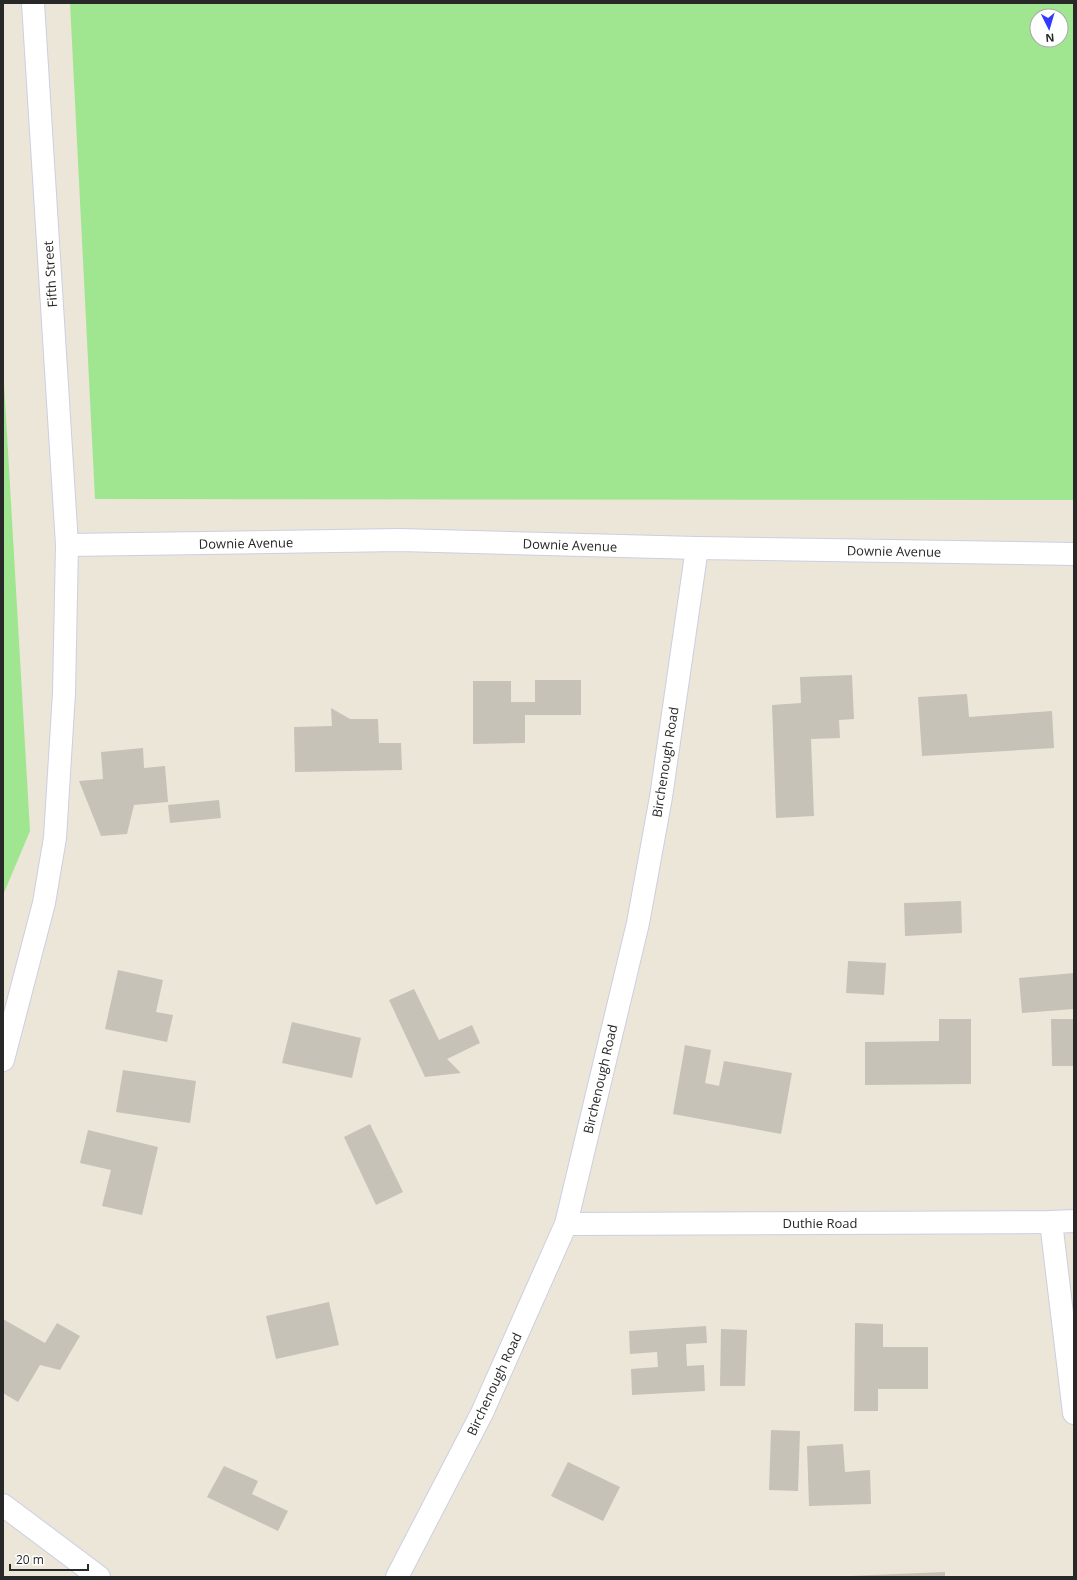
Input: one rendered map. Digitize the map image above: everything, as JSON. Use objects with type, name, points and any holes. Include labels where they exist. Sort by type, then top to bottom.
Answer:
[{"type":"street","name":"Fifth Street","points":[[3,1060],[44,903],[54,838],[64,693],[67,545],[33,3]]},
{"type":"street","name":"Downie Avenue","points":[[67,545],[400,540],[697,548],[1074,554]]},
{"type":"street","name":"Birchenough Road","points":[[397,1577],[482,1413],[566,1224],[638,923],[661,797],[697,548]]},
{"type":"street","name":"Duthie Road","points":[[566,1224],[1074,1221]]},
{"type":"street","points":[[1051,1222],[1074,1413]]},
{"type":"street","points":[[3,1504],[99,1577]]},
{"type":"green space","points":[[70,3],[1074,3],[1074,500],[95,499]]},
{"type":"green space","points":[[3,365],[30,831],[3,895]]},
{"type":"building","points":[[852,675],[854,719],[839,720],[840,738],[811,739],[814,816],[776,818],[772,705],[801,703],[800,677]]},
{"type":"building","points":[[535,680],[581,680],[581,715],[525,715],[525,743],[473,744],[473,681],[511,681],[511,702],[535,702]]},
{"type":"building","points":[[967,694],[969,717],[1052,711],[1054,748],[922,756],[918,697]]},
{"type":"building","points":[[331,708],[350,719],[378,719],[379,743],[401,743],[402,770],[295,772],[294,727],[332,726]]},
{"type":"building","points":[[143,748],[144,768],[165,766],[168,802],[134,805],[127,834],[101,836],[79,781],[103,779],[101,752]]},
{"type":"building","points":[[219,800],[221,818],[170,823],[168,805]]},
{"type":"building","points":[[961,901],[962,933],[905,936],[904,903]]},
{"type":"building","points":[[848,961],[886,963],[884,995],[846,993]]},
{"type":"building","points":[[118,970],[163,980],[156,1012],[173,1015],[167,1042],[105,1029]]},
{"type":"building","points":[[1074,973],[1074,1009],[1022,1013],[1019,978]]},
{"type":"building","points":[[414,989],[439,1040],[472,1025],[480,1043],[447,1059],[461,1073],[425,1077],[389,1000]]},
{"type":"building","points":[[939,1019],[971,1019],[971,1084],[865,1085],[865,1042],[939,1041]]},
{"type":"building","points":[[1051,1019],[1074,1019],[1074,1066],[1052,1066]]},
{"type":"building","points":[[292,1022],[361,1038],[352,1078],[282,1063]]},
{"type":"building","points":[[685,1045],[711,1050],[705,1083],[719,1086],[724,1061],[792,1073],[781,1134],[673,1114]]},
{"type":"building","points":[[123,1070],[196,1081],[190,1123],[116,1112]]},
{"type":"building","points":[[370,1124],[403,1192],[376,1205],[344,1137]]},
{"type":"building","points":[[88,1130],[158,1147],[142,1215],[102,1206],[111,1170],[80,1163]]},
{"type":"building","points":[[329,1302],[339,1345],[276,1359],[266,1316]]},
{"type":"building","points":[[3,1319],[45,1343],[57,1323],[80,1336],[60,1370],[40,1365],[18,1402],[3,1393]]},
{"type":"building","points":[[855,1323],[883,1324],[883,1347],[928,1347],[928,1389],[878,1389],[878,1411],[854,1411]]},
{"type":"building","points":[[706,1326],[707,1343],[686,1344],[687,1366],[704,1365],[705,1391],[632,1395],[631,1369],[658,1367],[657,1352],[630,1354],[629,1331]]},
{"type":"building","points":[[721,1329],[747,1330],[745,1386],[720,1386]]},
{"type":"building","points":[[771,1430],[800,1431],[798,1491],[769,1490]]},
{"type":"building","points":[[843,1444],[845,1472],[870,1470],[871,1504],[809,1506],[807,1446]]},
{"type":"building","points":[[568,1462],[620,1487],[603,1521],[551,1496]]},
{"type":"building","points":[[224,1466],[258,1481],[252,1494],[288,1511],[278,1531],[207,1497]]},
{"type":"building","points":[[945,1572],[945,1577],[849,1577],[849,1576]]}]
